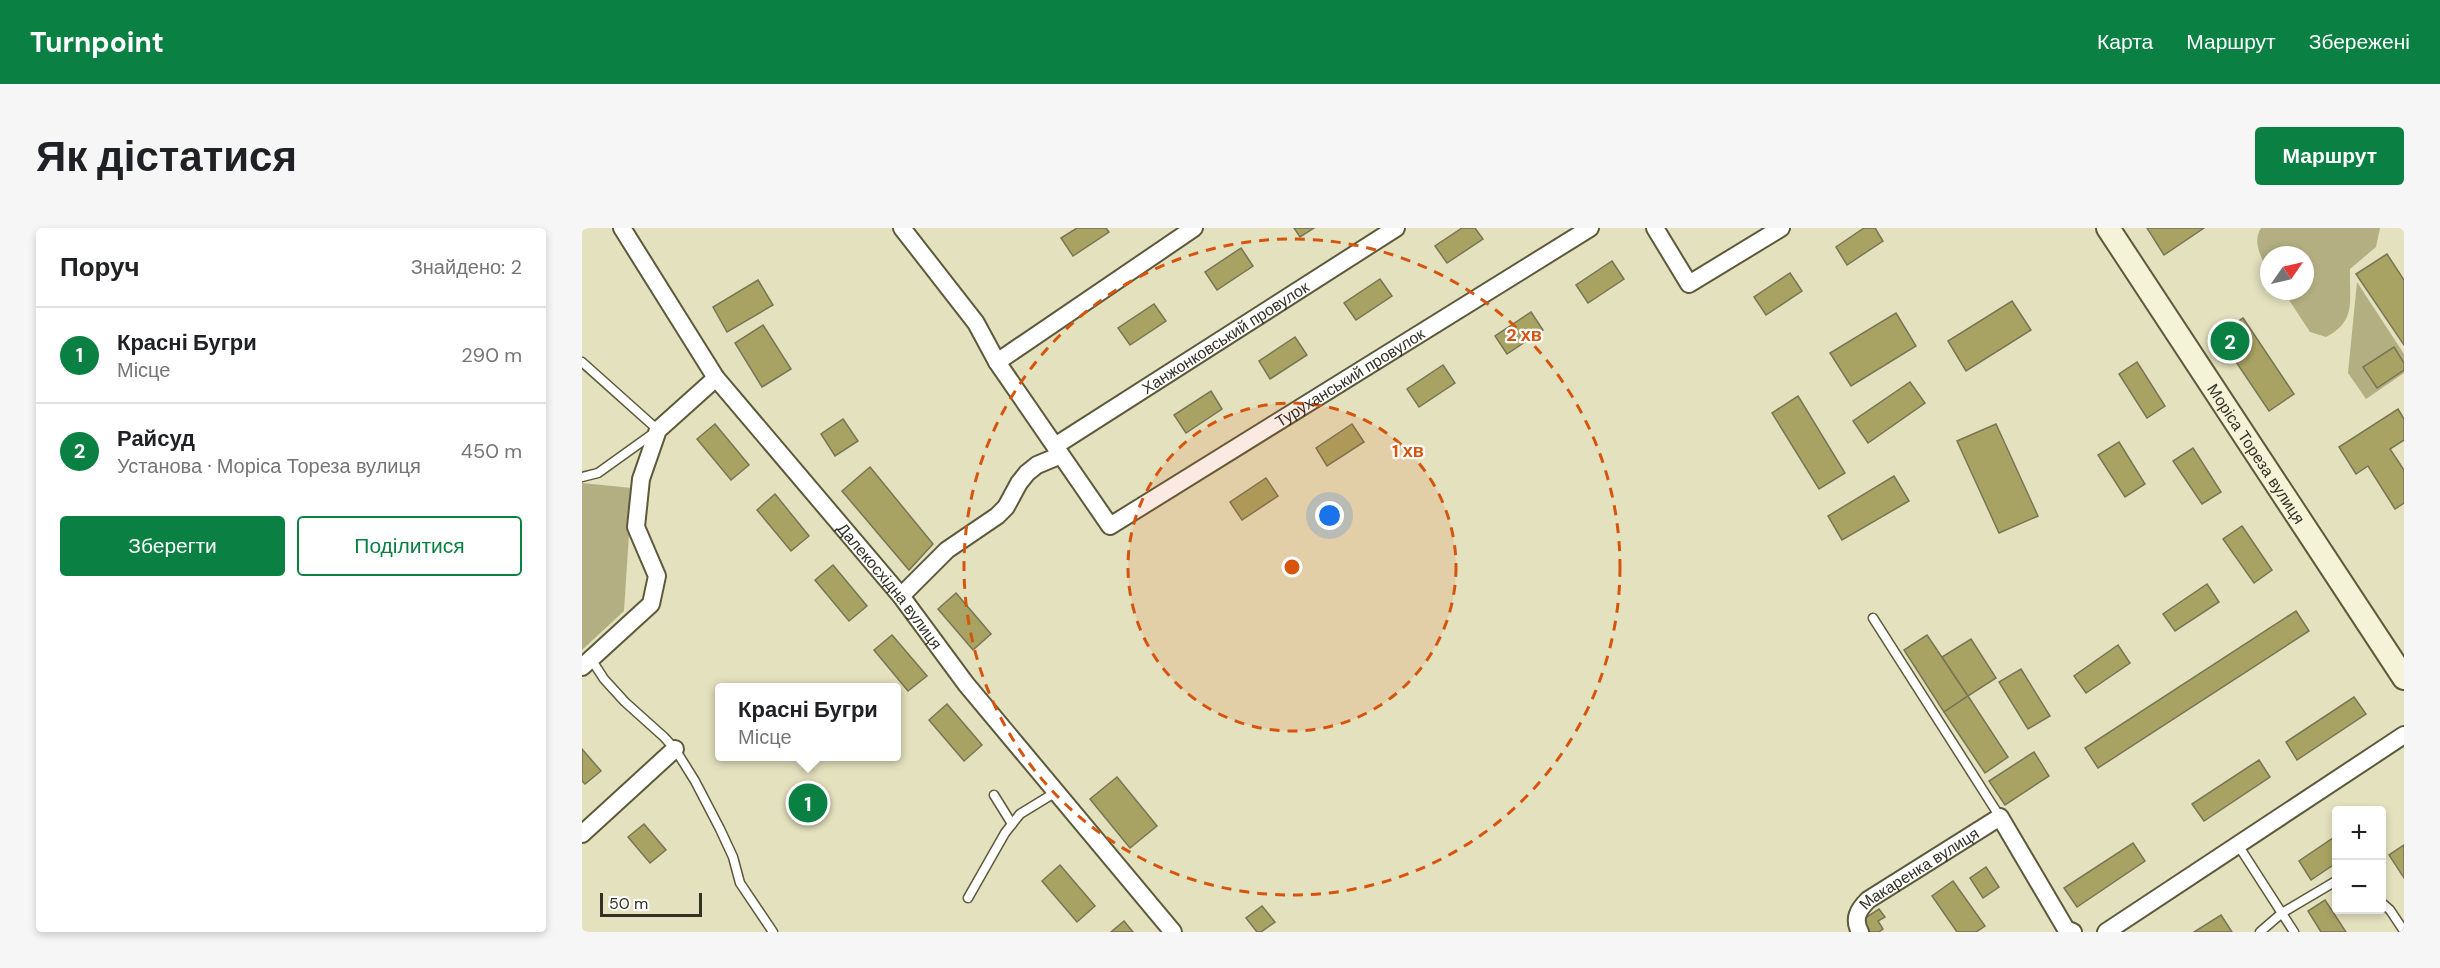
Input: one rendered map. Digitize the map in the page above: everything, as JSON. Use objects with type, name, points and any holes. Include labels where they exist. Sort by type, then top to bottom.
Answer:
[{"type":"street","name":"Далекосхідна вулиця","points":[[622,228],[716,378],[901,596],[966,684],[1173,932]]},
{"type":"street","points":[[902,228],[976,323],[997,362],[1058,450]]},
{"type":"street","points":[[997,362],[1194,228]]},
{"type":"street","name":"Ханжонковський провулок","points":[[901,596],[947,550],[1002,512],[1027,473],[1037,465],[1396,228]]},
{"type":"street","name":"Туруханський провулок","points":[[1058,450],[1110,526],[1590,228]]},
{"type":"street","points":[[1656,228],[1689,284],[1781,228]]},
{"type":"street","name":"Моріса Тореза вулиця","points":[[2108,228],[2404,678]]},
{"type":"street","points":[[586,663],[651,604],[657,576],[636,527],[641,479],[658,430],[716,378]]},
{"type":"street","points":[[2106,932],[2404,735]]},
{"type":"street","points":[[582,834],[675,749]]},
{"type":"street","points":[[2000,817],[2066,928],[2073,932]]},
{"type":"street","name":"Макаренка вулиця","points":[[1860,932],[1856,925],[1858,910],[1868,900],[2000,817]]},
{"type":"lane","points":[[582,362],[658,430],[598,473],[582,477]]},
{"type":"lane","points":[[1873,618],[2000,817]]},
{"type":"lane","points":[[586,663],[675,749],[720,829],[733,857],[740,884],[773,932]]},
{"type":"lane","points":[[968,898],[1020,814],[1056,792]]},
{"type":"lane","points":[[994,795],[1012,824]]},
{"type":"lane","points":[[2238,845],[2294,932]]},
{"type":"lane","points":[[2260,932],[2282,913],[2332,884]]},
{"type":"lane","points":[[2386,906],[2404,932]]},
{"type":"shaded area","points":[[2261,228],[2380,228],[2376,247],[2350,269],[2349,309],[2343,324],[2336,331],[2326,337],[2310,332],[2289,300],[2314,300],[2314,246],[2260,246],[2260,252],[2257,244]]},
{"type":"shaded area","points":[[2357,282],[2404,354],[2404,373],[2366,399],[2348,373]]},
{"type":"shaded area","points":[[582,483],[632,488],[624,611],[582,650]]},
{"type":"building","points":[[1077,228],[1106,228],[1109,232],[1073,256],[1061,238]]},
{"type":"building","points":[[1294,228],[1314,228],[1300,237]]},
{"type":"building","points":[[1462,228],[1475,228],[1483,239],[1447,263],[1435,246]]},
{"type":"building","points":[[1864,228],[1875,228],[1883,241],[1847,265],[1836,247]]},
{"type":"building","points":[[2147,228],[2204,228],[2164,255]]},
{"type":"building","points":[[1241,248],[1253,266],[1217,290],[1205,272]]},
{"type":"building","points":[[2387,254],[2404,280],[2404,345],[2356,274]]},
{"type":"building","points":[[1612,261],[1624,279],[1588,303],[1576,285]]},
{"type":"building","points":[[1790,273],[1802,291],[1766,315],[1754,297]]},
{"type":"building","points":[[1380,279],[1392,296],[1356,320],[1344,303]]},
{"type":"building","points":[[758,280],[773,305],[727,332],[713,307]]},
{"type":"building","points":[[2012,301],[2031,330],[1966,371],[1948,341]]},
{"type":"building","points":[[1154,304],[1166,321],[1130,345],[1118,328]]},
{"type":"building","points":[[1531,312],[1543,330],[1507,354],[1495,336]]},
{"type":"building","points":[[1896,313],[1916,346],[1851,386],[1830,353]]},
{"type":"building","points":[[2243,318],[2294,394],[2269,411],[2218,335]]},
{"type":"building","points":[[763,325],[791,369],[762,387],[735,343]]},
{"type":"building","points":[[1295,337],[1307,355],[1270,379],[1259,361]]},
{"type":"building","points":[[2394,347],[2404,363],[2404,370],[2377,388],[2363,367]]},
{"type":"building","points":[[2137,362],[2165,406],[2147,418],[2119,374]]},
{"type":"building","points":[[1443,365],[1455,383],[1419,407],[1407,389]]},
{"type":"building","points":[[1910,382],[1925,403],[1868,443],[1853,421]]},
{"type":"building","points":[[1211,391],[1222,409],[1186,433],[1174,415]]},
{"type":"building","points":[[1798,396],[1845,473],[1819,489],[1772,413]]},
{"type":"building","points":[[2398,409],[2404,419],[2404,440],[2390,449],[2404,470],[2404,503],[2395,509],[2368,466],[2356,474],[2339,447]]},
{"type":"building","points":[[843,419],[858,441],[835,456],[821,434]]},
{"type":"building","points":[[715,424],[749,465],[731,480],[697,439]]},
{"type":"building","points":[[1352,424],[1364,442],[1327,466],[1316,448]]},
{"type":"building","points":[[1996,424],[2038,516],[1999,533],[1957,441]]},
{"type":"building","points":[[2119,442],[2145,484],[2125,497],[2098,455]]},
{"type":"building","points":[[2193,448],[2221,492],[2202,504],[2173,461]]},
{"type":"building","points":[[870,467],[933,544],[909,570],[842,491]]},
{"type":"building","points":[[1894,476],[1909,501],[1842,540],[1828,516]]},
{"type":"building","points":[[1266,478],[1278,496],[1242,520],[1230,502]]},
{"type":"building","points":[[775,494],[809,536],[791,551],[757,510]]},
{"type":"building","points":[[2242,526],[2272,570],[2254,583],[2223,539]]},
{"type":"building","points":[[833,565],[867,606],[849,621],[815,580]]},
{"type":"building","points":[[2207,584],[2219,602],[2175,631],[2163,614]]},
{"type":"building","points":[[956,593],[991,634],[973,650],[938,609]]},
{"type":"building","points":[[2296,611],[2309,631],[2098,768],[2085,748]]},
{"type":"building","points":[[892,635],[927,676],[908,691],[874,650]]},
{"type":"building","points":[[1927,635],[1968,696],[1944,712],[1904,650]]},
{"type":"building","points":[[1971,639],[1996,678],[1968,696],[1942,657]]},
{"type":"building","points":[[2118,645],[2130,663],[2086,693],[2074,676]]},
{"type":"building","points":[[2021,669],[2050,716],[2028,729],[1999,682]]},
{"type":"building","points":[[1968,696],[2008,757],[1985,773],[1944,712]]},
{"type":"building","points":[[2354,697],[2366,714],[2297,760],[2286,742]]},
{"type":"building","points":[[947,704],[982,745],[964,761],[929,720]]},
{"type":"building","points":[[582,749],[601,771],[585,784],[582,781]]},
{"type":"building","points":[[2034,752],[2049,776],[2005,805],[1989,781]]},
{"type":"building","points":[[2259,760],[2270,777],[2204,821],[2192,804]]},
{"type":"building","points":[[1117,777],[1157,826],[1130,848],[1090,799]]},
{"type":"building","points":[[644,824],[666,850],[650,863],[628,837]]},
{"type":"building","points":[[2332,839],[2332,866],[2311,880],[2299,861]]},
{"type":"building","points":[[2133,843],[2145,861],[2077,907],[2064,888]]},
{"type":"building","points":[[2404,845],[2404,878],[2389,855]]},
{"type":"building","points":[[1060,865],[1095,906],[1077,922],[1042,881]]},
{"type":"building","points":[[1986,867],[1999,887],[1983,898],[1970,878]]},
{"type":"building","points":[[1953,881],[1985,926],[1976,932],[1957,932],[1932,896]]},
{"type":"building","points":[[2325,900],[2332,914],[2346,932],[2321,932],[2308,911]]},
{"type":"building","points":[[1262,906],[1275,922],[1261,932],[1257,932],[1246,918]]},
{"type":"building","points":[[1879,909],[1885,917],[1878,921],[1883,929],[1879,932],[1865,932],[1859,922]]},
{"type":"building","points":[[2221,915],[2232,932],[2194,932]]},
{"type":"building","points":[[1124,921],[1133,932],[1111,932]]},
{"type":"place","name":"Райсуд","points":[[2230,341]]},
{"type":"place","name":"Красні Бугри","points":[[808,803]]}]
